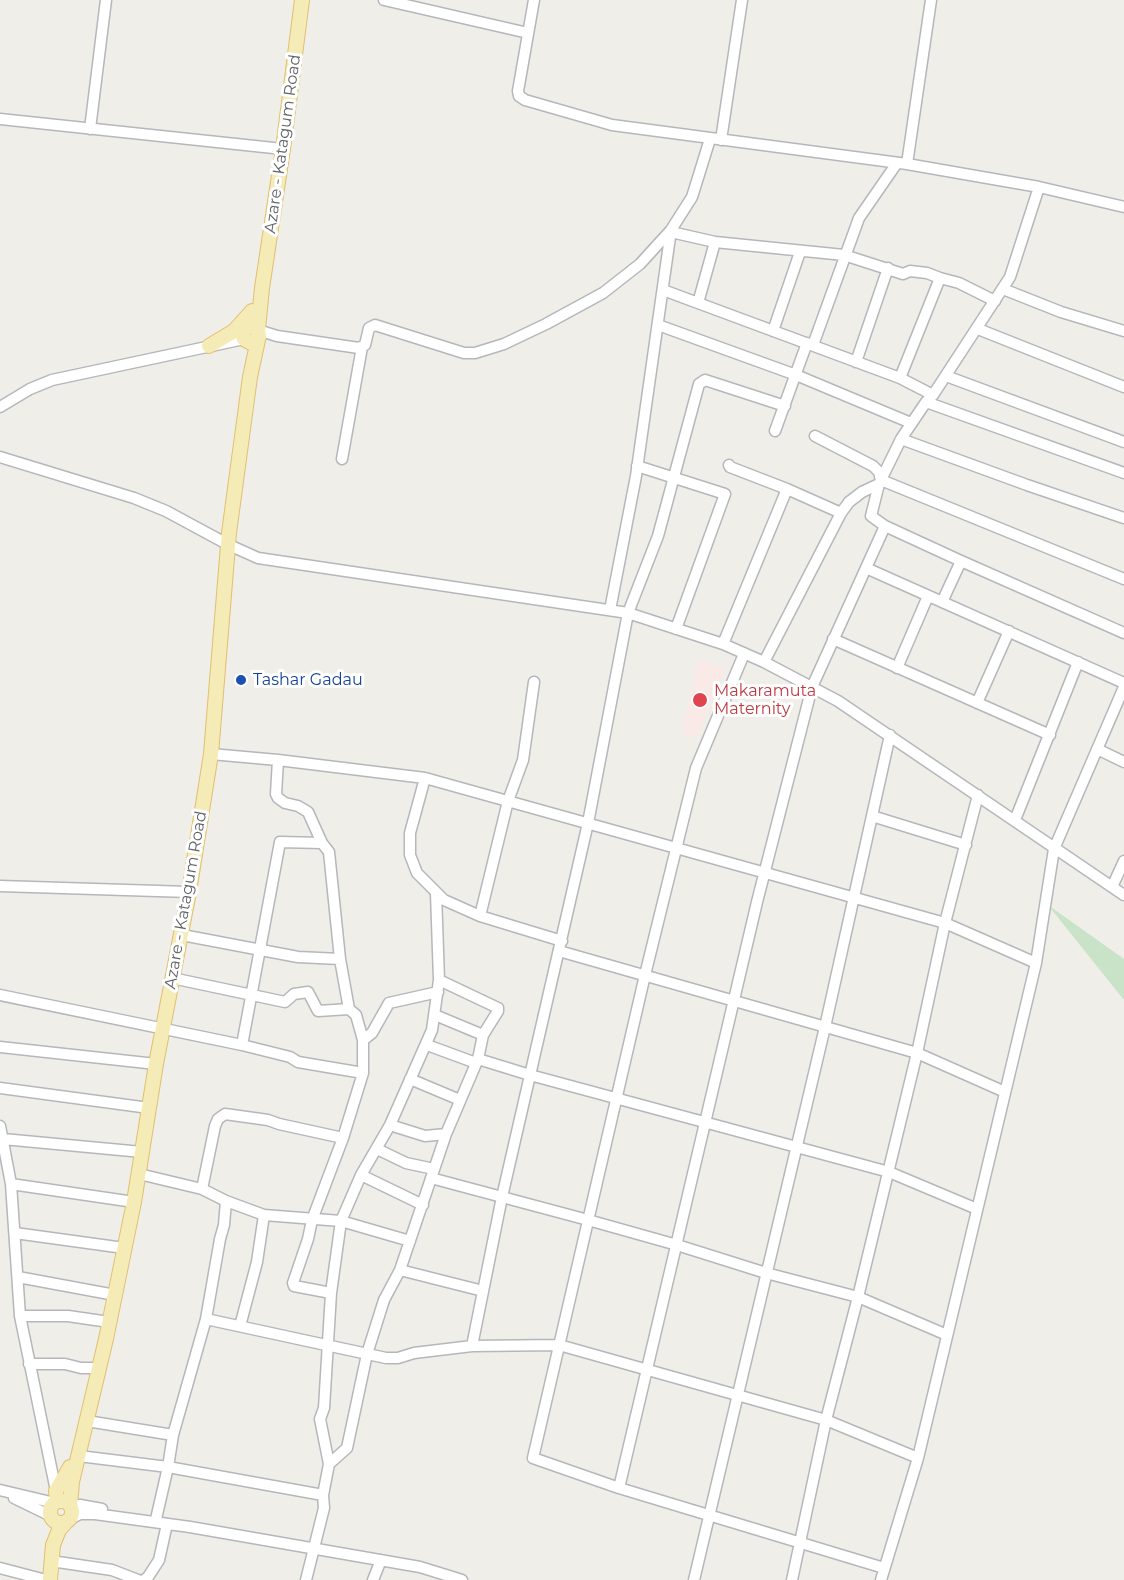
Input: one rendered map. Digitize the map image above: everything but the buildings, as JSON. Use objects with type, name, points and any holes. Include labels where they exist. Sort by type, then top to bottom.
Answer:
[{"type":"main road","name":"Azare - Katagum Road","points":[[252,335],[262,288],[283,149],[302,0]]},
{"type":"main road","name":"Azare - Katagum Road","points":[[49,1580],[49,1533],[70,1490],[99,1368],[134,1202],[156,1064],[182,935],[211,754],[229,545],[250,377],[252,311],[262,288]]},
{"type":"main road","points":[[208,346],[234,331],[252,311]]},
{"type":"main road","name":"Azare - Katagum Road","points":[[49,1580],[70,1466],[87,1419]]},
{"type":"street","points":[[90,129],[106,0]]},
{"type":"street","points":[[384,0],[528,33]]},
{"type":"street","points":[[534,0],[518,91],[519,96],[525,100],[612,125],[902,164],[1039,187],[1124,207]]},
{"type":"street","points":[[342,459],[362,347],[365,345],[369,328],[375,325],[464,353],[475,354],[504,344],[546,324],[603,293],[640,264],[671,231],[692,197],[715,140],[742,0]]},
{"type":"street","points":[[775,431],[859,218],[902,164],[931,0]]},
{"type":"street","points":[[0,121],[283,149]]},
{"type":"street","points":[[1039,187],[1010,277],[978,329],[901,439],[880,482],[871,516],[885,526],[1124,633]]},
{"type":"street","points":[[671,231],[715,242],[844,255],[903,274],[910,271],[927,273],[959,283],[995,301]]},
{"type":"street","points":[[610,610],[637,466],[671,231]]},
{"type":"street","points":[[698,303],[715,242]]},
{"type":"street","points":[[773,332],[800,252]]},
{"type":"street","points":[[856,362],[888,268]]},
{"type":"street","points":[[900,378],[940,278]]},
{"type":"street","points":[[1003,289],[1061,312],[1124,331]]},
{"type":"street","points":[[663,290],[900,378],[929,399],[1124,473]]},
{"type":"street","points":[[658,325],[796,375],[911,423]]},
{"type":"street","points":[[978,329],[1124,387]]},
{"type":"street","points":[[0,407],[30,389],[52,380],[252,335],[362,347]]},
{"type":"street","points":[[946,375],[1124,442]]},
{"type":"street","points":[[472,1346],[502,1197],[588,823],[628,613],[658,536],[699,384],[705,380],[785,406]]},
{"type":"street","points":[[815,436],[873,466],[879,472],[880,482]]},
{"type":"street","points":[[901,439],[1124,518]]},
{"type":"street","points":[[0,457],[134,498],[180,518],[258,558],[628,613],[723,645],[764,662],[838,700],[1124,895]]},
{"type":"street","points":[[729,465],[841,513]]},
{"type":"street","points":[[637,466],[724,494],[676,629]]},
{"type":"street","points":[[764,662],[841,513],[849,502],[880,482]]},
{"type":"street","points":[[880,482],[1124,579]]},
{"type":"street","points":[[723,645],[787,489]]},
{"type":"street","points":[[619,1488],[764,873],[812,687],[885,526]]},
{"type":"street","points":[[942,602],[961,561]]},
{"type":"street","points":[[866,568],[1078,662],[1124,685],[1054,849],[1036,963],[918,1458],[881,1580]]},
{"type":"street","points":[[897,668],[928,596]]},
{"type":"street","points":[[977,703],[1009,631]]},
{"type":"street","points":[[833,639],[1050,735]]},
{"type":"street","points":[[744,654],[696,768],[645,975],[533,1458],[619,1488],[884,1568]]},
{"type":"street","points":[[1015,820],[1078,662]]},
{"type":"street","points":[[480,916],[508,801],[523,760],[534,682]]},
{"type":"street","points":[[694,1580],[825,1027],[890,735]]},
{"type":"street","points":[[1097,749],[1124,762]]},
{"type":"street","points":[[211,754],[425,778],[945,923],[1036,963]]},
{"type":"street","points":[[278,760],[278,798],[308,812],[322,843],[329,852],[340,959],[349,1009],[356,1015],[363,1040],[363,1073],[343,1138],[312,1220],[293,1283],[294,1286],[331,1293]]},
{"type":"street","points":[[425,778],[410,833],[410,855],[417,873],[444,900],[560,946],[645,975],[916,1053],[1005,1092]]},
{"type":"street","points":[[792,1580],[826,1420],[889,1172],[945,923],[978,795]]},
{"type":"street","points":[[872,816],[966,845]]},
{"type":"street","points":[[242,1045],[280,842],[322,843]]},
{"type":"street","points":[[1112,887],[1124,861]]},
{"type":"street","points":[[0,886],[189,892]]},
{"type":"street","points":[[306,1580],[324,1508],[323,1494],[329,1464],[320,1419],[324,1408],[331,1293],[341,1221],[361,1175],[390,1125],[427,1045],[435,1015],[439,980],[436,893]]},
{"type":"street","points":[[182,935],[298,957],[340,959]]},
{"type":"street","points":[[172,978],[285,1002],[294,994],[308,992],[318,1011],[349,1009]]},
{"type":"street","points":[[329,1464],[347,1448],[367,1354],[384,1300],[411,1240],[446,1134],[477,1061],[483,1035],[498,1011],[498,1008],[439,980]]},
{"type":"street","points":[[363,1040],[372,1033],[389,1003],[438,992]]},
{"type":"street","points":[[0,995],[242,1045],[290,1057],[298,1062],[363,1073]]},
{"type":"street","points":[[435,1015],[483,1035]]},
{"type":"street","points":[[427,1045],[477,1061],[889,1172],[977,1209]]},
{"type":"street","points":[[0,1047],[156,1064]]},
{"type":"street","points":[[410,1079],[460,1100]]},
{"type":"street","points":[[0,1088],[149,1108]]},
{"type":"street","points":[[202,1189],[215,1126],[218,1119],[225,1114],[268,1120],[343,1138]]},
{"type":"street","points":[[390,1125],[425,1136],[446,1134]]},
{"type":"street","points":[[0,1126],[11,1184],[20,1316],[28,1364],[61,1509]]},
{"type":"street","points":[[3,1139],[142,1152]]},
{"type":"street","points":[[377,1149],[432,1174],[502,1197],[858,1297],[947,1335]]},
{"type":"street","points":[[139,1174],[202,1189],[264,1215],[341,1221],[411,1240]]},
{"type":"street","points":[[361,1175],[423,1204]]},
{"type":"street","points":[[11,1184],[134,1202]]},
{"type":"street","points":[[156,1519],[173,1435],[206,1319],[224,1225],[226,1201]]},
{"type":"street","points":[[240,1326],[257,1262],[264,1215]]},
{"type":"street","points":[[15,1233],[124,1248]]},
{"type":"street","points":[[399,1270],[483,1291]]},
{"type":"street","points":[[18,1277],[115,1295]]},
{"type":"street","points":[[20,1316],[68,1317],[109,1322]]},
{"type":"street","points":[[206,1319],[367,1354],[398,1358],[414,1353],[472,1346],[559,1345],[648,1368],[826,1420],[918,1458]]},
{"type":"street","points":[[28,1364],[65,1364],[81,1368],[99,1368]]},
{"type":"street","points":[[87,1419],[173,1435]]},
{"type":"street","points":[[79,1456],[168,1467],[323,1494]]},
{"type":"street","points":[[0,1491],[80,1514],[190,1527],[314,1547],[420,1567],[462,1580]]},
{"type":"street","points":[[61,1509],[80,1505],[190,1527]]},
{"type":"street","points":[[144,1580],[159,1560],[168,1524]]},
{"type":"street","points":[[373,1580],[381,1560]]},
{"type":"street","points":[[51,1561],[112,1570],[138,1580]]},
{"type":"street","points":[[0,1568],[49,1580]]},
{"type":"shaded area","name":"Makaramuta Maternity","points":[[698,659],[725,668],[697,737],[682,733]]},
{"type":"green space","points":[[1048,905],[1124,959],[1124,1000]]},
{"type":"place","name":"Tashar Gadau","points":[[241,680]]},
{"type":"place","name":"Makaramuta Maternity","points":[[700,700]]}]
